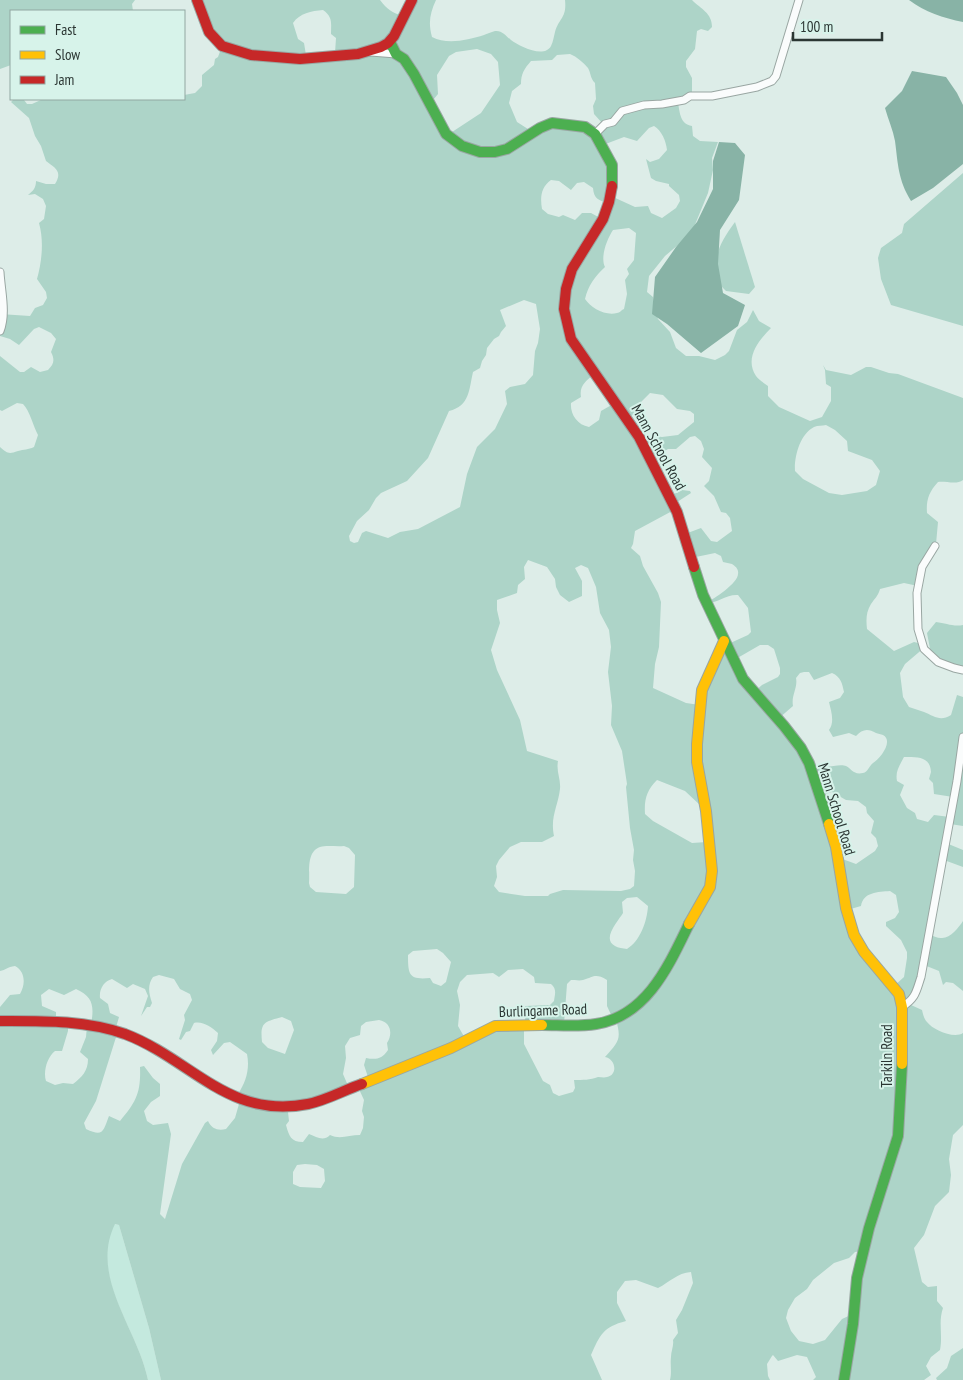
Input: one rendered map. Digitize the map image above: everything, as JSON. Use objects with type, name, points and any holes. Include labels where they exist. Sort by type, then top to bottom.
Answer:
[{"type":"street","points":[[197,0],[205,23],[216,41],[222,47],[236,52],[289,59],[307,59],[370,52],[396,54],[404,59],[414,74],[446,134],[462,146],[480,152],[495,152],[507,149],[540,128],[552,124],[584,127],[595,134],[605,124],[612,122],[622,111],[644,105],[684,100],[690,96],[712,96],[757,87],[772,81],[776,76],[799,0]]},
{"type":"street","points":[[370,52],[390,42],[412,0]]},
{"type":"street","points":[[390,42],[396,54]]},
{"type":"street","name":"Mann School Road","points":[[595,134],[612,165],[612,185],[603,219],[572,269],[566,288],[564,309],[566,325],[571,339],[639,437],[677,512],[703,595],[743,679],[784,726],[801,748],[809,763],[836,847],[846,908],[854,935],[864,952],[899,994],[902,1007]]},
{"type":"street","points":[[0,272],[3,307],[0,331]]},
{"type":"street","points":[[935,546],[922,568],[917,593],[918,629],[924,648],[938,662],[963,670]]},
{"type":"street","name":"Burlingame Road","points":[[0,1021],[56,1022],[101,1027],[146,1043],[237,1097],[256,1105],[275,1106],[312,1104],[446,1050],[485,1029],[496,1026],[595,1024],[614,1019],[644,1000],[656,986],[667,969],[689,923],[710,887],[712,871],[711,852],[697,762],[697,744],[702,690],[724,641]]},
{"type":"street","name":"Tarkiln Road","points":[[844,1380],[853,1324],[857,1278],[869,1228],[898,1136],[902,1072],[902,1007],[915,997],[922,977],[963,737]]},
{"type":"shaded area","points":[[0,0],[135,0],[132,4],[133,10],[10,10],[10,65],[0,69]]},
{"type":"shaded area","points":[[198,0],[380,0],[390,10],[403,16],[412,0],[436,0],[430,18],[432,37],[444,41],[458,41],[497,31],[502,32],[515,43],[525,48],[543,51],[548,50],[552,44],[557,27],[565,11],[565,0],[692,0],[708,15],[712,22],[712,27],[708,31],[701,29],[697,31],[695,49],[686,61],[686,67],[692,78],[692,96],[678,103],[679,111],[685,123],[692,126],[693,136],[700,141],[718,142],[712,158],[713,170],[708,193],[694,227],[685,239],[665,256],[649,276],[647,292],[653,297],[658,319],[670,332],[676,348],[686,356],[699,356],[715,360],[729,351],[737,330],[747,322],[753,310],[759,321],[771,328],[762,338],[752,356],[753,369],[756,376],[768,386],[768,396],[779,407],[810,421],[822,417],[831,401],[831,387],[826,384],[823,365],[826,370],[851,375],[866,367],[871,367],[898,374],[963,398],[963,480],[955,483],[938,482],[929,496],[927,513],[938,522],[936,544],[930,552],[918,586],[904,583],[880,589],[867,613],[867,629],[894,651],[914,642],[925,647],[905,664],[900,673],[903,697],[909,707],[937,718],[944,718],[951,715],[957,695],[963,697],[963,826],[950,824],[946,843],[963,850],[963,867],[944,860],[929,934],[939,938],[948,937],[963,921],[963,991],[953,983],[946,982],[943,985],[939,971],[924,965],[911,1005],[922,1010],[926,1021],[939,1031],[954,1035],[963,1033],[963,1125],[953,1135],[949,1159],[951,1175],[949,1192],[935,1206],[924,1235],[914,1248],[922,1282],[928,1287],[937,1286],[937,1301],[943,1308],[940,1350],[931,1357],[926,1366],[931,1375],[924,1380],[813,1380],[816,1377],[807,1357],[797,1355],[778,1361],[773,1355],[767,1364],[770,1380],[670,1380],[673,1340],[678,1333],[676,1320],[693,1283],[691,1272],[678,1276],[658,1288],[636,1280],[625,1281],[617,1292],[617,1303],[626,1321],[607,1329],[597,1342],[591,1355],[602,1380],[161,1380],[149,1328],[119,1225],[115,1224],[109,1244],[108,1264],[111,1283],[143,1361],[148,1380],[0,1380],[0,1007],[10,995],[20,994],[24,978],[21,971],[15,966],[0,971],[0,447],[10,453],[30,449],[34,447],[38,435],[23,404],[17,403],[2,411],[0,410],[0,356],[20,372],[24,372],[31,367],[40,372],[48,370],[52,366],[53,357],[51,352],[56,339],[51,333],[39,327],[34,329],[19,345],[10,339],[0,336],[0,314],[30,316],[35,308],[43,305],[47,298],[46,292],[37,279],[42,251],[39,223],[44,219],[46,206],[43,199],[35,194],[28,195],[34,189],[36,181],[55,184],[58,176],[57,170],[46,161],[29,118],[11,102],[13,100],[24,100],[27,104],[32,104],[41,100],[185,100],[185,95],[195,93],[202,86],[202,75],[214,65],[222,46],[209,26]],"holes":[[[323,10],[331,20],[331,34],[336,38],[335,53],[306,55],[304,43],[298,39],[293,23],[302,15]],[[477,49],[491,54],[498,62],[500,85],[481,113],[449,134],[429,105],[438,94],[437,75],[449,56],[456,52]],[[570,54],[586,66],[595,83],[596,99],[593,106],[594,114],[603,124],[595,134],[552,124],[539,129],[528,129],[517,122],[509,103],[512,91],[521,84],[522,74],[531,61],[552,60],[557,55]],[[654,126],[663,136],[666,143],[667,150],[659,159],[650,162],[646,159],[651,178],[669,184],[679,195],[680,201],[676,208],[662,218],[651,213],[648,206],[635,207],[611,196],[612,185],[603,145],[624,137],[637,141],[649,128]],[[551,180],[559,181],[571,190],[577,183],[584,182],[593,188],[594,195],[597,198],[608,203],[602,219],[591,213],[582,213],[575,220],[563,215],[559,217],[548,214],[542,209],[541,200],[545,186]],[[629,228],[636,233],[634,260],[627,269],[629,274],[625,280],[627,294],[624,309],[619,313],[612,314],[599,310],[585,299],[592,282],[605,267],[604,253],[613,230]],[[524,300],[536,304],[540,329],[535,351],[533,375],[525,384],[510,387],[505,391],[507,404],[495,429],[477,447],[467,474],[460,507],[418,529],[400,532],[388,538],[366,531],[362,533],[358,542],[350,541],[349,536],[357,521],[369,510],[376,498],[381,493],[407,481],[428,458],[449,411],[456,409],[465,401],[473,372],[480,368],[487,348],[506,326],[500,310]],[[594,374],[615,403],[601,411],[599,420],[589,427],[578,421],[573,415],[571,407],[571,403],[581,397],[581,390],[588,379]],[[650,393],[663,395],[677,409],[690,411],[694,414],[694,422],[678,435],[655,436],[641,442],[627,418],[642,410],[641,402]],[[826,425],[847,441],[848,451],[872,460],[880,471],[876,485],[867,491],[842,495],[829,493],[803,479],[795,471],[797,453],[805,435],[814,427]],[[695,436],[701,441],[704,449],[702,457],[712,468],[709,481],[704,486],[714,496],[721,512],[726,513],[730,518],[732,531],[717,542],[711,541],[701,528],[685,534],[691,558],[715,553],[721,556],[723,562],[732,564],[738,571],[734,582],[706,603],[738,595],[748,608],[751,632],[726,645],[700,705],[686,703],[653,688],[659,647],[661,602],[640,556],[631,548],[635,531],[674,510],[674,504],[691,493],[690,491],[682,490],[668,497],[649,460],[668,449],[676,449],[690,437]],[[528,560],[547,567],[555,579],[560,595],[569,602],[582,596],[582,581],[575,568],[581,565],[588,568],[596,587],[600,613],[609,630],[611,647],[608,672],[612,706],[611,725],[622,751],[627,784],[635,871],[634,886],[630,889],[621,891],[563,890],[548,896],[525,896],[499,892],[494,886],[497,877],[496,866],[510,847],[521,842],[542,842],[554,836],[554,817],[560,789],[558,761],[527,751],[520,720],[497,670],[491,650],[500,623],[497,600],[517,593],[518,585],[525,579],[524,567]],[[760,645],[768,645],[774,649],[780,674],[778,677],[762,685],[754,692],[734,660]],[[804,672],[809,672],[814,680],[832,673],[839,678],[844,692],[840,698],[829,702],[832,720],[829,730],[833,737],[849,733],[856,736],[868,730],[883,735],[886,738],[887,745],[885,750],[866,771],[857,773],[843,765],[812,770],[778,719],[793,706],[796,678],[800,673]],[[904,757],[918,758],[928,763],[931,772],[929,779],[933,783],[934,794],[953,797],[950,817],[934,815],[928,822],[917,819],[915,813],[907,808],[900,795],[904,785],[897,781],[898,768]],[[657,780],[685,791],[701,806],[707,842],[692,843],[653,821],[645,814],[645,804],[651,787]],[[832,792],[846,800],[858,801],[866,807],[867,813],[874,821],[871,833],[876,838],[878,846],[875,851],[856,864],[837,857],[820,796]],[[344,846],[349,848],[355,855],[354,887],[346,894],[316,892],[310,887],[309,883],[310,863],[313,853],[320,847]],[[890,891],[896,895],[899,912],[895,918],[886,922],[886,926],[901,940],[907,952],[904,977],[893,987],[862,950],[847,910],[861,906],[862,901],[868,895]],[[637,897],[648,906],[642,930],[636,941],[627,949],[615,946],[611,943],[610,939],[610,934],[623,913],[622,902],[627,898]],[[437,949],[443,953],[451,962],[446,982],[441,986],[433,983],[430,978],[418,978],[411,975],[409,972],[408,955],[413,951]],[[523,969],[534,977],[535,983],[551,984],[553,986],[555,990],[554,1001],[550,1005],[525,1006],[525,1024],[564,1024],[567,984],[571,980],[582,980],[595,976],[607,980],[607,1006],[613,1019],[616,1020],[619,1032],[616,1044],[605,1057],[609,1058],[614,1067],[611,1076],[574,1080],[575,1088],[573,1092],[559,1096],[553,1093],[550,1085],[543,1081],[524,1044],[524,1027],[495,1027],[466,1040],[458,1026],[460,1005],[457,991],[460,982],[467,975],[493,973],[499,977],[508,970]],[[159,975],[174,979],[180,989],[190,994],[192,1000],[184,1015],[185,1020],[179,1039],[181,1040],[186,1032],[190,1031],[194,1023],[204,1024],[218,1033],[217,1041],[211,1050],[213,1055],[224,1043],[230,1042],[247,1054],[248,1060],[247,1075],[238,1094],[241,1097],[235,1118],[223,1130],[213,1128],[208,1121],[205,1123],[182,1164],[165,1219],[160,1214],[171,1134],[168,1123],[153,1125],[147,1121],[144,1111],[151,1102],[160,1096],[160,1084],[144,1066],[140,1067],[140,1084],[136,1097],[120,1121],[109,1116],[104,1129],[99,1133],[86,1129],[84,1123],[96,1101],[117,1034],[115,1031],[119,1017],[110,1013],[108,1004],[100,998],[101,989],[104,984],[112,979],[127,988],[133,984],[145,989],[148,996],[141,1016],[152,1003],[149,993],[151,980]],[[49,989],[64,995],[76,989],[86,995],[91,1003],[91,1025],[87,1026],[86,1037],[80,1052],[88,1059],[88,1063],[84,1073],[73,1084],[63,1083],[55,1085],[46,1081],[46,1065],[55,1051],[62,1051],[68,1031],[68,1024],[56,1022],[56,1012],[42,1006],[41,995]],[[282,1017],[291,1021],[294,1030],[285,1054],[268,1048],[262,1042],[262,1030],[267,1022]],[[383,1021],[390,1029],[387,1043],[388,1050],[379,1058],[366,1058],[364,1065],[369,1080],[358,1087],[364,1100],[362,1111],[364,1117],[363,1128],[360,1135],[341,1137],[330,1135],[322,1139],[309,1134],[303,1142],[293,1140],[286,1125],[289,1121],[287,1103],[328,1097],[349,1088],[343,1074],[346,1058],[345,1046],[350,1038],[360,1035],[361,1026],[366,1022]],[[297,1165],[317,1165],[324,1169],[325,1181],[321,1188],[300,1187],[293,1184],[293,1172]],[[863,1251],[853,1314],[842,1319],[825,1340],[813,1344],[799,1341],[791,1331],[786,1318],[788,1310],[795,1298],[834,1263],[849,1258],[855,1252]]]},
{"type":"shaded area","points":[[909,0],[963,0],[963,22],[934,14]]},
{"type":"shaded area","points":[[912,71],[946,77],[957,93],[963,105],[963,164],[933,188],[911,201],[901,179],[894,137],[885,108],[902,91]]},
{"type":"shaded area","points":[[719,142],[735,143],[745,155],[739,200],[720,230],[718,264],[723,293],[745,305],[738,326],[701,353],[667,324],[652,314],[655,277],[676,247],[697,222],[713,189],[713,161]]},
{"type":"shaded area","points":[[963,173],[963,326],[891,305],[881,279],[878,258],[881,248],[902,233],[904,224]]},
{"type":"shaded area","points":[[735,222],[755,287],[749,294],[726,291],[715,280],[719,249]]},
{"type":"shaded area","points":[[936,622],[963,625],[963,669],[949,666],[931,654],[927,633]]},
{"type":"shaded area","points":[[114,1224],[119,1225],[149,1328],[161,1380],[148,1380],[143,1361],[111,1284],[107,1264],[108,1244]]},
{"type":"shaded area","points":[[963,1348],[963,1380],[937,1380],[936,1378],[947,1368],[951,1356]]},
{"type":"traffic: fast","points":[[390,42],[396,54],[404,59],[414,74],[446,134],[462,146],[480,152],[495,152],[507,149],[540,128],[552,123],[585,127],[595,134],[612,165],[612,186]]},
{"type":"traffic: fast","points":[[694,567],[703,595],[743,679],[784,726],[801,748],[809,763],[829,824]]},
{"type":"traffic: fast","points":[[542,1025],[575,1026],[596,1024],[614,1019],[629,1011],[643,1000],[664,972],[689,924]]},
{"type":"traffic: fast","points":[[844,1380],[853,1324],[857,1278],[869,1228],[898,1136],[902,1064]]},
{"type":"traffic: slow","points":[[689,924],[710,887],[712,871],[706,811],[697,762],[697,744],[702,690],[724,641]]},
{"type":"traffic: slow","points":[[829,824],[836,847],[846,908],[854,935],[864,952],[899,994],[902,1007],[902,1064]]},
{"type":"traffic: slow","points":[[362,1084],[451,1048],[495,1026],[542,1025]]},
{"type":"traffic: jam","points":[[197,0],[209,32],[222,46],[251,55],[300,59],[358,54],[381,47],[394,36],[412,0]]},
{"type":"traffic: jam","points":[[612,186],[603,219],[572,269],[566,289],[564,309],[571,339],[639,437],[677,512],[694,567]]},
{"type":"traffic: jam","points":[[0,1021],[47,1021],[110,1029],[149,1045],[212,1084],[233,1095],[255,1103],[280,1107],[308,1104],[362,1084]]}]
